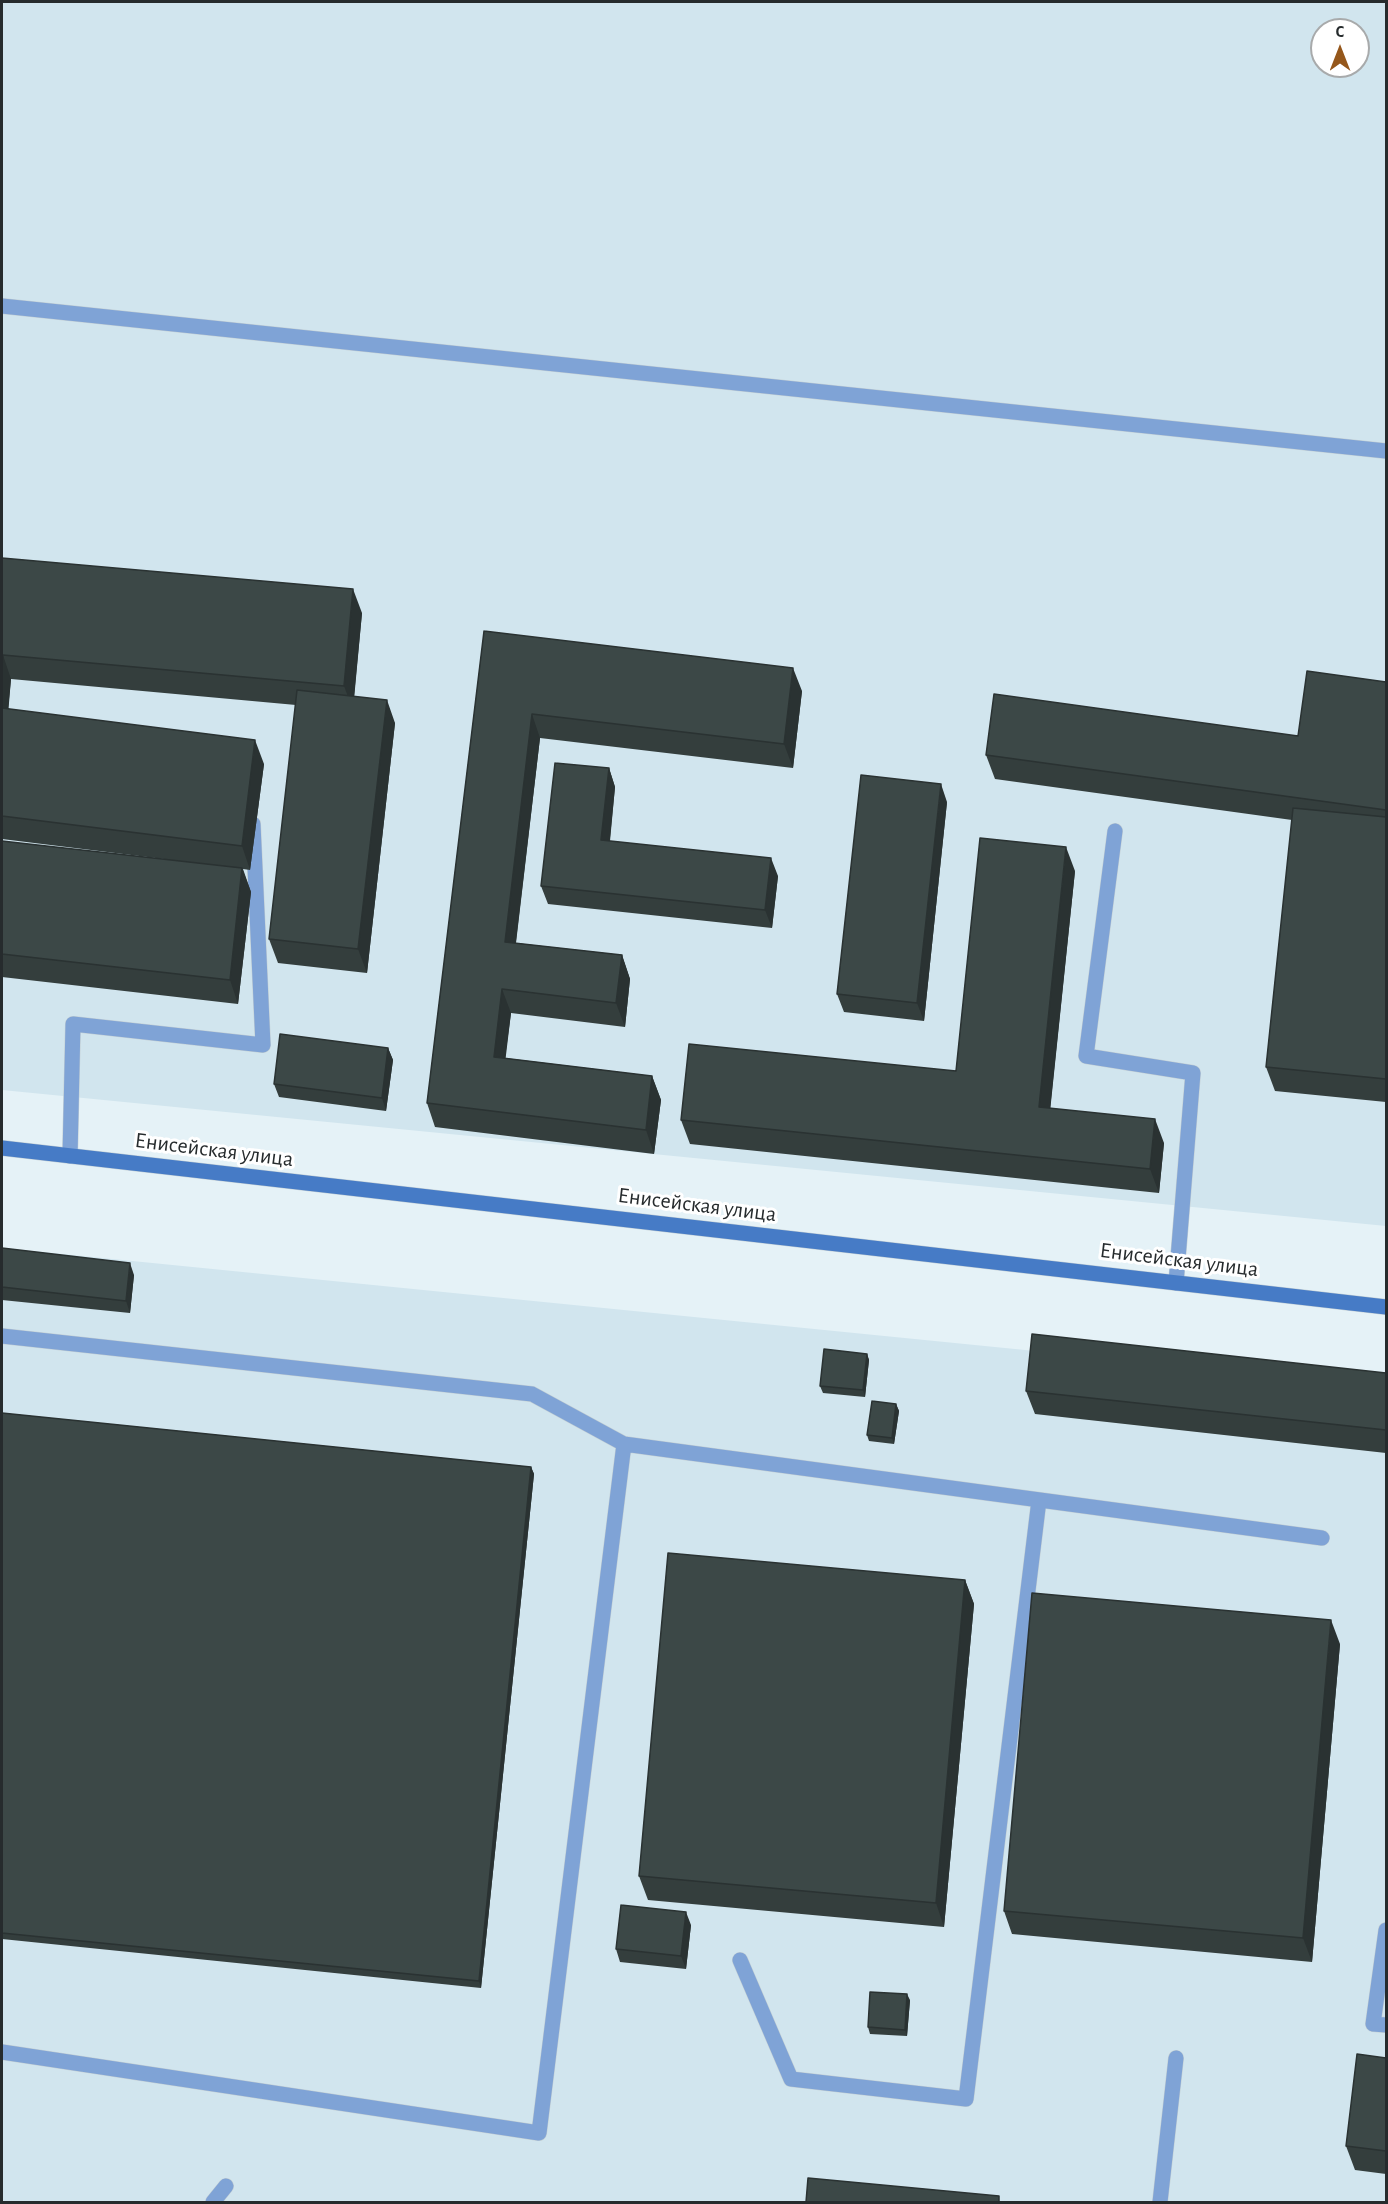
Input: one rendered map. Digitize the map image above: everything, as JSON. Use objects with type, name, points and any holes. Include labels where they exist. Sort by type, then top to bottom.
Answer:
[{"type":"street","name":"Енисейская улица","points":[[2,1148],[1386,1307]]},
{"type":"lane","points":[[2,306],[1386,451]]},
{"type":"lane","points":[[70,1156],[73,1024],[263,1045],[252,808]]},
{"type":"lane","points":[[1115,831],[1086,1056],[1193,1073],[1176,1283]]},
{"type":"lane","points":[[2,1336],[532,1394],[624,1444],[1322,1538]]},
{"type":"lane","points":[[2,2052],[538,2133],[624,1444]]},
{"type":"lane","points":[[741,1960],[791,2079],[966,2099],[1039,1500]]},
{"type":"lane","points":[[1386,1930],[1373,2024],[1386,2025]]},
{"type":"lane","points":[[1160,2202],[1176,2058]]},
{"type":"lane","points":[[213,2202],[226,2186]]},
{"type":"shaded area","points":[[2,2],[1386,2],[1386,1226],[2,1090]]},
{"type":"shaded area","points":[[2,1248],[1386,1386],[1386,2202],[2,2202]]},
{"type":"building","points":[[2,558],[353,589],[344,686],[3,655],[2,667]]},
{"type":"building","points":[[484,631],[793,668],[784,744],[532,714],[505,942],[622,955],[616,1003],[502,989],[494,1057],[652,1076],[646,1130],[427,1103]]},
{"type":"building","points":[[1307,671],[1386,682],[1386,810],[986,755],[994,694],[1298,736]]},
{"type":"building","points":[[297,690],[387,700],[358,949],[269,939]]},
{"type":"building","points":[[2,708],[255,740],[242,846],[2,816]]},
{"type":"building","points":[[555,763],[609,768],[601,840],[771,858],[765,910],[541,886]]},
{"type":"building","points":[[861,775],[941,784],[917,1003],[837,994]]},
{"type":"building","points":[[1293,808],[1386,817],[1386,1079],[1266,1067]]},
{"type":"building","points":[[980,838],[1066,847],[1039,1107],[1155,1119],[1150,1169],[681,1120],[689,1044],[956,1071]]},
{"type":"building","points":[[2,841],[242,868],[230,980],[2,954]]},
{"type":"building","points":[[280,1034],[388,1048],[382,1098],[274,1084]]},
{"type":"building","points":[[2,1248],[130,1263],[126,1301],[2,1287]]},
{"type":"building","points":[[1032,1334],[1386,1373],[1386,1430],[1026,1391]]},
{"type":"building","points":[[824,1349],[867,1354],[863,1390],[820,1386]]},
{"type":"building","points":[[872,1401],[896,1404],[892,1438],[867,1435]]},
{"type":"building","points":[[2,1413],[531,1467],[479,1981],[2,1933]]},
{"type":"building","points":[[668,1553],[965,1580],[936,1903],[639,1876]]},
{"type":"building","points":[[1032,1593],[1331,1620],[1303,1938],[1004,1911]]},
{"type":"building","points":[[621,1905],[686,1912],[681,1956],[616,1949]]},
{"type":"building","points":[[870,1992],[907,1994],[905,2030],[868,2027]]},
{"type":"building","points":[[1357,2054],[1386,2058],[1386,2151],[1346,2146]]},
{"type":"building","points":[[808,2178],[999,2196],[999,2202],[806,2202]]}]
